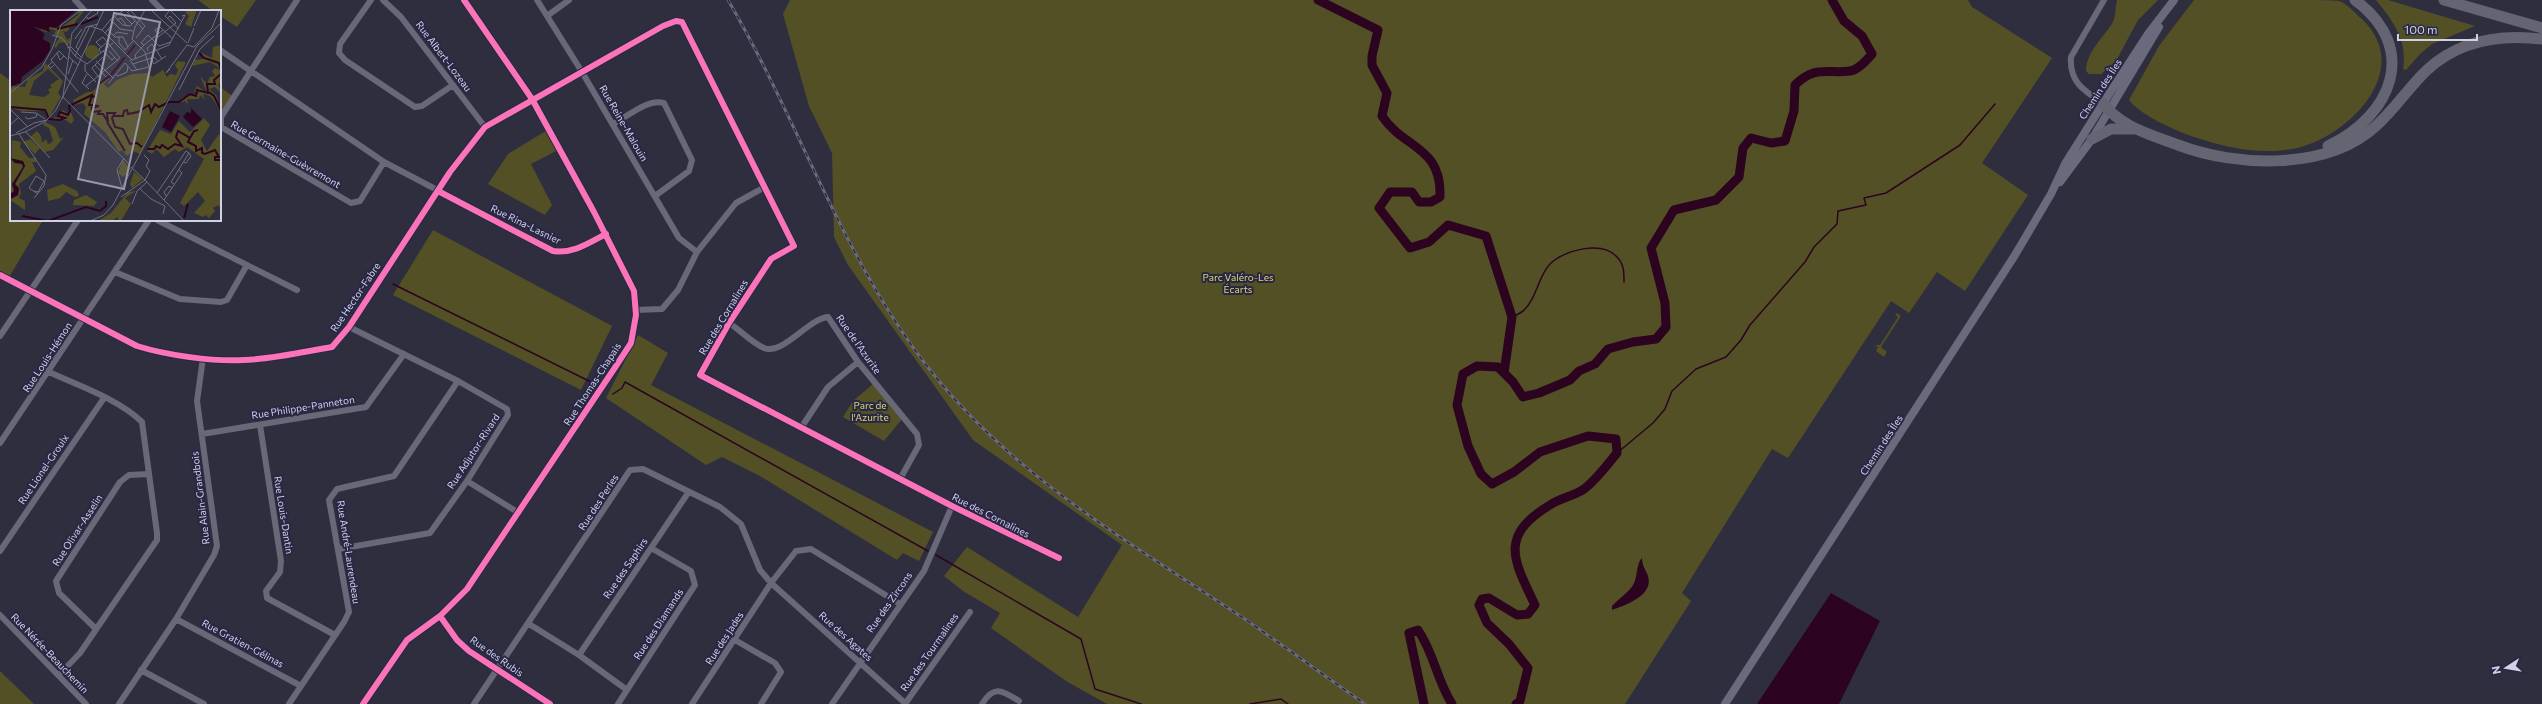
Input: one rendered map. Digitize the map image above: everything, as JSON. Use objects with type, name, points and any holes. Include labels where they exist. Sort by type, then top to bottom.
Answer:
[{"type":"highway","points":[[2311,155],[2360,126],[2380,101],[2393,74],[2392,52],[2384,31],[2368,10],[2355,0]]},
{"type":"highway","points":[[2444,0],[2542,28]]},
{"type":"highway","points":[[2092,139],[2111,129],[2137,130],[2189,149],[2237,158],[2284,160],[2319,155],[2355,141],[2376,126],[2427,70],[2447,53],[2470,43],[2486,40],[2508,38],[2542,40]]},
{"type":"highway","points":[[2108,106],[2137,130]]},
{"type":"highway","points":[[2108,106],[2164,139]]},
{"type":"main road","name":"Chemin des Îles","points":[[2052,194],[2065,164],[2108,106],[2175,0]]},
{"type":"main road","name":"Chemin des Îles","points":[[1725,704],[1963,338],[2052,194],[2092,139],[2108,106]]},
{"type":"street","points":[[75,0],[84,10]]},
{"type":"street","points":[[152,0],[159,10]]},
{"type":"street","name":"Rue Germaine-Guèvremont","points":[[297,0],[221,117],[221,127],[224,131],[351,203],[360,200],[384,162]]},
{"type":"street","points":[[370,0],[340,44],[339,53],[345,60],[415,107],[422,106],[453,85]]},
{"type":"street","name":"Rue Albert-Lozeau","points":[[383,0],[402,17],[485,127]]},
{"type":"street","name":"Rue Thomas-Chapais","points":[[363,704],[407,640],[440,616],[467,589],[631,343],[636,310],[634,291],[606,234],[532,99],[464,0]]},
{"type":"street","name":"Rue Reine-Malouin","points":[[537,0],[582,72],[679,238],[697,252]]},
{"type":"street","points":[[547,16],[569,0]]},
{"type":"street","points":[[2104,0],[2071,57],[2070,65],[2076,83],[2083,91],[2108,106]]},
{"type":"street","name":"Rue des Cornalines","points":[[582,72],[663,26],[676,21],[682,22],[794,246],[771,259],[729,323],[700,375],[900,480],[1059,558]]},
{"type":"street","name":"Rue Rina-Lasnier","points":[[221,51],[384,162],[553,251],[564,253],[572,251],[606,234]]},
{"type":"street","name":"Rue Hector-Fabre","points":[[0,275],[137,346],[203,358],[244,360],[332,348],[349,326],[438,191],[485,127],[582,72]]},
{"type":"street","points":[[613,124],[650,103],[658,101],[664,103],[692,160],[689,171],[655,196]]},
{"type":"street","points":[[636,310],[662,309],[678,290],[697,252],[736,203],[765,187]]},
{"type":"street","points":[[0,336],[77,221]]},
{"type":"street","name":"Rue Louis-Hémon","points":[[0,443],[49,372],[148,221]]},
{"type":"street","points":[[159,221],[297,290]]},
{"type":"street","points":[[115,272],[180,299],[221,302],[227,300],[247,265]]},
{"type":"street","name":"Rue de l'Azurite","points":[[729,323],[765,348],[777,349],[818,318],[828,317],[858,362],[917,434],[919,445],[900,480]]},
{"type":"street","name":"Rue Adjutor-Rivard","points":[[339,549],[430,533],[467,481],[508,415],[507,409],[458,381],[349,326]]},
{"type":"street","name":"Rue Philippe-Panneton","points":[[202,434],[366,407],[404,354]]},
{"type":"street","name":"Rue Alain-Grandbois","points":[[119,704],[176,618],[214,555],[216,546],[197,401],[203,358]]},
{"type":"street","points":[[801,428],[828,387],[858,362]]},
{"type":"street","points":[[49,372],[104,398],[134,415],[142,422],[157,540],[80,654],[58,674]]},
{"type":"street","name":"Rue André-Laurendeau","points":[[289,704],[349,612],[339,549],[329,500],[332,493],[337,489],[394,476],[458,381]]},
{"type":"street","name":"Rue Lionel-Groulx","points":[[0,552],[104,398]]},
{"type":"street","name":"Rue Louis-Dantin","points":[[260,425],[281,561],[280,572],[266,591],[267,598],[335,635]]},
{"type":"street","name":"Rue des Perles","points":[[474,704],[529,624],[630,470],[643,469],[688,493],[720,507],[741,524],[760,570],[771,583]]},
{"type":"street","name":"Rue Olivar-Asselin","points":[[96,629],[59,593],[56,581],[120,482],[129,475],[149,474]]},
{"type":"street","points":[[467,481],[519,513]]},
{"type":"street","name":"Rue des Saphirs","points":[[579,655],[688,493]]},
{"type":"street","name":"Rue des Zircons","points":[[832,704],[924,571],[952,506]]},
{"type":"street","name":"Rue des Diamands","points":[[618,704],[695,585],[691,571],[652,548]]},
{"type":"street","name":"Rue des Jades","points":[[692,704],[771,583],[796,551],[811,549],[900,604]]},
{"type":"street","name":"Rue des Agates","points":[[771,583],[905,704]]},
{"type":"street","name":"Rue des Tourmalines","points":[[905,704],[970,612]]},
{"type":"street","name":"Rue Nérée-Beauchemin","points":[[0,615],[86,704]]},
{"type":"street","name":"Rue des Rubis","points":[[440,616],[457,640],[469,651],[550,704]]},
{"type":"street","name":"Rue Gratien-Gélinas","points":[[176,618],[301,686]]},
{"type":"street","points":[[529,624],[579,655],[627,690]]},
{"type":"street","points":[[735,640],[775,663],[781,672],[761,704]]},
{"type":"street","points":[[141,670],[204,704]]},
{"type":"street","points":[[982,704],[988,695],[995,690],[1004,692],[1019,701]]},
{"type":"green space","points":[[198,0],[256,0],[237,27],[221,17],[221,10],[212,10]]},
{"type":"green space","name":"Parc Valéro-Les Écarts","points":[[790,0],[1968,0],[1972,7],[2052,58],[1982,163],[2028,195],[1965,291],[1937,272],[1909,313],[1891,301],[1788,458],[1772,449],[1682,593],[1691,601],[1625,704],[1107,704],[1066,681],[991,628],[1000,613],[963,591],[944,576],[967,547],[1078,617],[1122,545],[973,440],[848,265],[834,237],[832,153],[809,106],[783,14]]},
{"type":"green space","points":[[2117,0],[2158,0],[2138,20],[2116,61],[2101,74],[2089,74],[2086,71],[2089,57],[2113,22]]},
{"type":"green space","points":[[2194,0],[2318,0],[2342,2],[2362,19],[2376,37],[2381,56],[2380,74],[2372,92],[2360,109],[2345,123],[2328,135],[2310,144],[2296,148],[2266,151],[2237,148],[2208,141],[2168,127],[2141,111],[2129,100],[2159,46]]},
{"type":"green space","points":[[2376,0],[2388,0],[2475,26],[2432,44],[2420,54],[2406,70],[2403,69],[2403,49],[2398,32]]},
{"type":"green space","points":[[0,73],[10,80],[10,221],[42,221],[8,279],[0,275]]},
{"type":"green space","points":[[221,88],[234,97],[221,120]]},
{"type":"green space","points":[[549,129],[560,149],[531,164],[552,205],[545,215],[488,184],[508,154]]},
{"type":"green space","points":[[433,230],[612,326],[581,390],[393,295]]},
{"type":"green space","points":[[1897,313],[1901,316],[1881,347],[1887,352],[1884,357],[1876,351],[1878,347],[1875,345],[1880,345],[1898,317],[1895,315]]},
{"type":"green space","points":[[638,335],[668,353],[651,385],[933,532],[919,561],[903,553],[897,560],[760,476],[722,457],[706,465],[606,398]]},
{"type":"green space","name":"Parc de l'Azurite","points":[[873,384],[902,419],[884,441],[843,417],[853,401]]},
{"type":"green space","points":[[0,671],[34,704],[0,704]]},
{"type":"shaded area","points":[[1642,558],[1643,566],[1648,576],[1649,583],[1647,589],[1637,599],[1612,610],[1612,606],[1633,585],[1640,560]]},
{"type":"shaded area","points":[[1831,593],[1880,621],[1839,704],[1757,704]]},
{"type":"waterway","points":[[1318,0],[1378,30],[1372,56],[1372,65],[1387,93],[1382,116],[1391,127],[1428,158],[1435,167],[1439,180],[1440,197],[1431,202],[1419,202],[1412,192],[1390,192],[1379,208],[1410,248],[1429,242],[1448,225],[1486,236],[1512,317],[1504,373]]},
{"type":"waterway","points":[[1516,704],[1520,701],[1528,668],[1509,644],[1487,623],[1479,605],[1482,599],[1489,598],[1517,615],[1528,614],[1535,605],[1521,574],[1517,561],[1515,549],[1517,538],[1523,527],[1534,516],[1554,503],[1584,489],[1593,481],[1617,453],[1616,439],[1588,436],[1540,452],[1514,472],[1492,484],[1481,474],[1468,446],[1457,405],[1463,374],[1477,366],[1498,367],[1513,382],[1523,397],[1539,393],[1570,380],[1579,371],[1595,364],[1608,349],[1633,342],[1656,339],[1666,327],[1665,303],[1651,248],[1674,210],[1716,200],[1739,177],[1743,148],[1751,138],[1771,143],[1785,141],[1794,111],[1795,85],[1802,79],[1815,73],[1842,72],[1856,69],[1872,54],[1862,36],[1844,21],[1832,0]]},
{"type":"waterway","points":[[1617,453],[1653,423],[1665,409],[1672,391],[1696,369],[1726,357],[1741,340],[1750,325],[1805,262],[1814,247],[1837,224],[1838,211],[1866,205],[1864,198],[1886,193],[1960,145],[1995,104]]},
{"type":"waterway","points":[[1512,317],[1522,312],[1529,304],[1546,269],[1550,264],[1556,259],[1573,251],[1593,248],[1610,252],[1621,262],[1624,272],[1624,282]]},
{"type":"waterway","points":[[393,284],[593,383]]},
{"type":"waterway","points":[[613,394],[622,388],[625,382],[928,551]]},
{"type":"waterway","points":[[936,555],[1081,639],[1095,689],[1141,704]]},
{"type":"waterway","points":[[1424,704],[1409,633],[1418,630],[1428,648],[1452,704]]},
{"type":"waterway","points":[[1250,704],[1281,699],[1288,704]]},
{"type":"railway","points":[[728,0],[775,89],[865,272],[891,315],[920,357],[955,399],[992,437],[1031,472],[1073,504],[1249,622],[1365,704]]},
{"type":"cycle path","points":[[363,704],[407,640],[440,616],[467,589],[631,343],[636,315],[634,291],[594,212],[532,99],[464,0]]},
{"type":"cycle path","points":[[0,275],[137,346],[162,352],[204,359],[244,360],[277,357],[332,347],[349,327],[450,172],[485,127],[663,26],[676,21],[682,22],[794,246],[771,259],[729,323],[700,375],[952,506],[1059,558]]},
{"type":"cycle path","points":[[438,191],[553,251],[560,252],[574,249],[606,234]]},
{"type":"cycle path","points":[[440,616],[457,640],[469,651],[550,704]]}]
